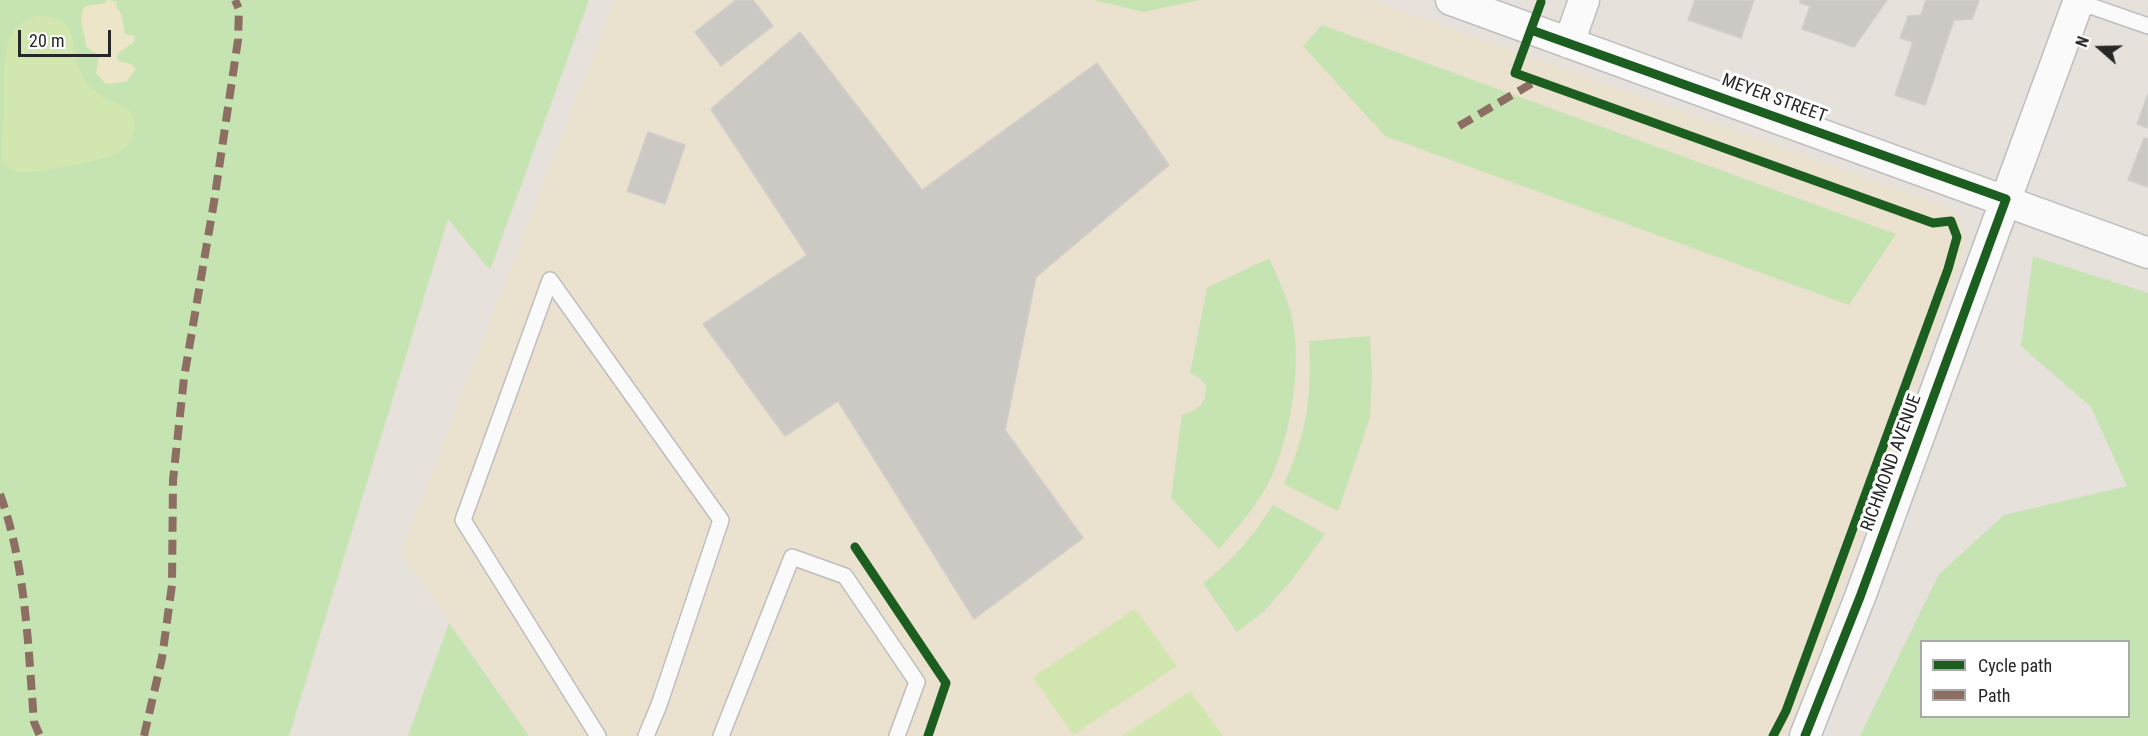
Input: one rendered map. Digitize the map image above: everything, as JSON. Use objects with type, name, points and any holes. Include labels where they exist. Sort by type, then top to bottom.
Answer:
[{"type":"street","name":"MEYER STREET","points":[[1451,0],[2148,253]]},
{"type":"street","points":[[1569,43],[1584,0]]},
{"type":"street","name":"RICHMOND AVENUE","points":[[1805,736],[1860,597],[2079,1]]},
{"type":"lane","points":[[2079,1],[2148,26]]},
{"type":"lane","points":[[598,736],[463,520],[550,280],[721,520],[663,694],[646,736]]},
{"type":"lane","points":[[721,736],[792,557],[845,576],[917,682],[897,736]]},
{"type":"shaded area","points":[[614,0],[1372,0],[1949,209],[1959,218],[1965,232],[1965,249],[1809,684],[1784,736],[529,736],[401,552]]},
{"type":"green space","points":[[0,0],[589,0],[490,270],[448,219],[289,736],[0,736]]},
{"type":"green space","points":[[1093,0],[1199,0],[1144,12]]},
{"type":"green space","points":[[38,15],[54,18],[64,23],[70,30],[80,70],[86,81],[103,97],[124,107],[132,114],[135,125],[132,138],[119,152],[84,163],[29,172],[16,171],[2,162],[5,63],[8,42],[17,27]]},
{"type":"green space","points":[[1322,25],[1896,234],[1849,305],[1385,136],[1303,46]]},
{"type":"green space","points":[[2033,256],[2148,293],[2148,736],[1860,736],[1939,574],[2004,515],[2127,486],[2091,407],[2021,346]]},
{"type":"green space","points":[[1269,258],[1292,318],[1296,356],[1293,398],[1285,440],[1267,485],[1248,514],[1219,549],[1171,498],[1182,415],[1198,408],[1205,397],[1206,385],[1200,378],[1190,373],[1207,288]]},
{"type":"green space","points":[[1370,336],[1372,374],[1370,418],[1338,511],[1284,484],[1298,448],[1306,414],[1310,379],[1309,341]]},
{"type":"green space","points":[[1273,505],[1325,534],[1291,581],[1263,612],[1237,632],[1203,583],[1242,547]]},
{"type":"green space","points":[[1135,609],[1177,666],[1073,735],[1033,677]]},
{"type":"green space","points":[[449,623],[529,736],[408,736]]},
{"type":"green space","points":[[1190,691],[1223,736],[1122,736]]},
{"type":"sand","points":[[107,0],[117,2],[116,7],[121,13],[125,34],[135,36],[134,42],[117,55],[118,61],[131,64],[136,69],[126,82],[106,84],[96,73],[99,55],[86,47],[81,22],[82,12],[85,6],[105,3]]},
{"type":"building","points":[[736,0],[753,0],[773,26],[721,66],[695,32]]},
{"type":"building","points":[[1695,0],[1754,0],[1741,38],[1688,20]]},
{"type":"building","points":[[1800,0],[1887,0],[1854,47],[1802,29],[1810,6],[1800,3]]},
{"type":"building","points":[[1926,0],[1979,0],[1972,19],[1954,20],[1925,105],[1895,95],[1913,42],[1900,38],[1908,16],[1921,15]]},
{"type":"building","points":[[800,32],[922,190],[1097,63],[1169,165],[1036,277],[1005,430],[1083,538],[974,619],[838,401],[785,436],[703,324],[807,255],[711,109]]},
{"type":"building","points":[[2148,94],[2148,128],[2137,124]]},
{"type":"building","points":[[648,132],[685,145],[665,204],[627,191]]},
{"type":"building","points":[[2144,138],[2148,139],[2148,187],[2128,180]]},
{"type":"marked path","points":[[144,736],[162,658],[172,585],[173,480],[184,378],[214,202],[238,40],[239,9],[235,0]]},
{"type":"marked path","points":[[1459,126],[1536,81]]},
{"type":"marked path","points":[[0,494],[9,521],[21,578],[34,722],[40,736]]},
{"type":"cycle path","points":[[1541,2],[1515,73],[1933,223],[1951,221],[1957,237],[1948,269],[1786,711],[1773,736]]},
{"type":"cycle path","points":[[1531,30],[2006,199],[1860,597],[1805,736]]},
{"type":"cycle path","points":[[855,547],[946,683],[928,736]]}]
